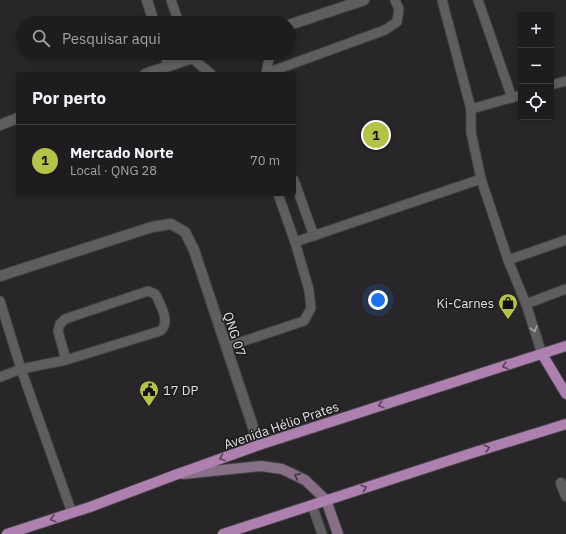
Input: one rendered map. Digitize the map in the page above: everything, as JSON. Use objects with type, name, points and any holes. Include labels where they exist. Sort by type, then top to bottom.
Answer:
[{"type":"main road","name":"Avenida Hélio Prates","points":[[7,534],[90,507],[259,445],[566,346]]},
{"type":"main road","points":[[542,354],[566,394]]},
{"type":"main road","points":[[223,534],[566,424]]},
{"type":"main road","points":[[175,475],[261,466],[282,469],[305,480],[326,500],[338,534]]},
{"type":"street","points":[[147,0],[152,16]]},
{"type":"street","points":[[296,23],[364,0]]},
{"type":"street","points":[[167,60],[169,66]]},
{"type":"street","points":[[150,72],[182,60]]},
{"type":"street","points":[[0,124],[16,119]]},
{"type":"street","name":"QNG 07","points":[[0,276],[152,227],[171,224],[185,232],[194,250],[259,445]]},
{"type":"street","points":[[562,482],[566,496]]},
{"type":"lane","points":[[171,0],[177,16]]},
{"type":"lane","points":[[269,72],[385,30],[398,22],[399,8],[395,0]]},
{"type":"lane","points":[[442,0],[471,109],[471,132],[481,179],[508,260],[526,304],[542,354]]},
{"type":"lane","points":[[471,109],[517,96],[478,0]]},
{"type":"lane","points":[[195,60],[208,72]]},
{"type":"lane","points":[[266,72],[269,60]]},
{"type":"lane","points":[[554,84],[566,81]]},
{"type":"lane","points":[[295,242],[481,179]]},
{"type":"lane","points":[[296,186],[314,236]]},
{"type":"lane","points":[[226,347],[304,321],[311,308],[309,290],[295,242],[279,196]]},
{"type":"lane","points":[[508,260],[566,240]]},
{"type":"lane","points":[[526,304],[566,289]]},
{"type":"lane","points":[[0,377],[21,369],[66,360],[160,331],[165,326],[166,322],[157,296],[148,291],[65,319],[60,324],[58,331],[66,360]]},
{"type":"lane","points":[[0,301],[21,369],[72,513]]},
{"type":"lane","points":[[312,505],[322,534]]},
{"type":"place","name":"Mercado Norte","points":[[376,135]]},
{"type":"place","name":"Ki-Carnes","points":[[508,320]]},
{"type":"place","name":"17 DP","points":[[149,407]]}]
